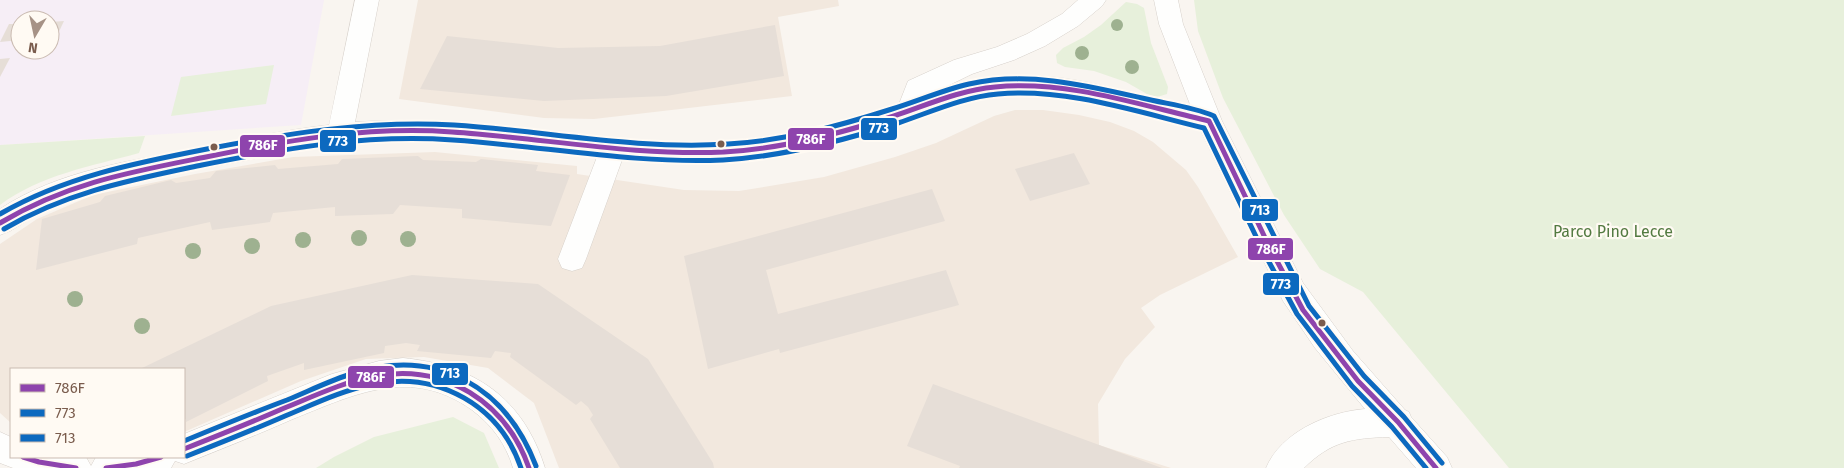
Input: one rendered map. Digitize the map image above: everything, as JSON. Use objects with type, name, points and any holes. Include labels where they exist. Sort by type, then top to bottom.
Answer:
[{"type":"street","points":[[340,134],[367,0]]},
{"type":"street","points":[[909,111],[917,88],[1036,40],[1070,20],[1094,0]]},
{"type":"street","points":[[1166,0],[1171,24],[1209,122],[1303,310],[1358,381],[1398,422],[1436,468]]},
{"type":"street","points":[[0,223],[42,198],[78,184],[150,168],[340,134],[392,130],[444,131],[671,154],[750,150],[815,139],[992,87],[1035,86],[1091,93],[1161,112],[1209,122]]},
{"type":"street","points":[[572,259],[613,149]]},
{"type":"street","points":[[185,449],[343,383],[380,372],[419,372],[453,382],[486,402],[514,431],[522,444],[530,468]]},
{"type":"street","points":[[1282,468],[1302,447],[1319,435],[1340,427],[1398,422]]},
{"type":"street","points":[[26,458],[76,468]]},
{"type":"street","points":[[106,468],[136,464],[157,458]]},
{"type":"shaded area","points":[[0,0],[324,0],[301,125],[0,145]]},
{"type":"shaded area","points":[[418,0],[838,0],[839,6],[778,17],[792,96],[594,119],[544,118],[399,99]]},
{"type":"shaded area","points":[[1015,110],[1043,110],[1110,122],[1134,131],[1153,142],[1186,170],[1198,187],[1238,257],[1160,295],[1141,308],[1155,327],[1125,359],[1098,404],[1099,445],[1171,468],[559,468],[534,403],[488,368],[424,357],[366,359],[301,381],[185,432],[185,368],[10,368],[10,422],[0,413],[0,244],[37,219],[93,195],[195,174],[293,157],[435,152],[577,166],[577,174],[684,190],[739,191],[824,177],[895,157],[936,143],[994,116]]},
{"type":"green space","name":"Parco Pino Lecce","points":[[1194,0],[1844,0],[1844,468],[1509,468],[1363,292],[1320,269],[1284,215],[1223,98],[1198,31]]},
{"type":"green space","points":[[1126,2],[1137,4],[1144,8],[1151,43],[1168,87],[1167,94],[1157,97],[1147,94],[1126,82],[1094,71],[1065,67],[1057,63],[1056,55],[1063,48],[1101,25]]},
{"type":"green space","points":[[274,65],[266,104],[171,116],[181,77]]},
{"type":"green space","points":[[145,136],[139,153],[85,167],[49,179],[32,186],[0,205],[0,145]]},
{"type":"green space","points":[[453,417],[484,433],[499,468],[316,468],[374,437]]},
{"type":"building","points":[[60,21],[64,21],[60,30]]},
{"type":"building","points":[[9,24],[10,24],[10,41],[0,42]]},
{"type":"building","points":[[775,25],[784,76],[666,96],[544,101],[420,89],[447,36],[558,48],[660,46]]},
{"type":"building","points":[[10,58],[0,77],[0,59]]},
{"type":"building","points":[[1074,153],[1090,184],[1030,201],[1015,169]]},
{"type":"building","points":[[418,156],[423,160],[476,162],[481,159],[538,165],[536,171],[570,175],[551,226],[462,218],[462,209],[400,205],[393,214],[335,216],[335,207],[273,213],[270,222],[212,230],[210,222],[138,238],[137,244],[36,270],[42,219],[100,202],[105,196],[171,180],[176,183],[210,178],[216,171],[275,165],[278,169],[338,164],[342,159]]},
{"type":"building","points":[[932,189],[945,221],[766,270],[778,314],[946,270],[959,305],[780,353],[779,349],[708,369],[684,256]]},
{"type":"building","points":[[412,275],[538,284],[648,359],[713,463],[714,468],[620,468],[590,419],[593,415],[588,407],[581,401],[576,405],[510,357],[511,353],[495,351],[491,358],[417,351],[420,345],[406,343],[385,346],[384,353],[304,370],[304,363],[267,376],[268,381],[186,422],[185,368],[142,368],[271,306]]},
{"type":"building","points":[[933,384],[1162,468],[959,468],[960,466],[907,446]]},
{"type":"transit line","name":"713","points":[[0,214],[46,190],[119,167],[227,145],[324,129],[421,123],[625,142],[694,145],[728,144],[791,136],[832,126],[968,84],[1013,79],[1069,82],[1189,108],[1214,116],[1309,306],[1364,376],[1404,417],[1442,463]]},
{"type":"transit line","name":"786F","points":[[0,223],[49,197],[125,173],[335,134],[362,131],[414,130],[492,135],[646,151],[724,152],[767,148],[831,135],[956,95],[982,89],[1022,86],[1076,91],[1209,121],[1269,246],[1303,310],[1358,381],[1398,422],[1436,468]]},
{"type":"transit line","name":"773","points":[[4,229],[25,216],[47,206],[69,197],[114,184],[270,152],[357,139],[415,138],[454,140],[645,159],[723,160],[789,152],[833,142],[972,98],[1024,93],[1076,98],[1204,128],[1262,249],[1297,314],[1352,386],[1392,427],[1426,468]]},
{"type":"transit line","name":"713","points":[[185,441],[353,373],[383,366],[402,365],[425,367],[447,372],[467,381],[486,393],[517,426],[528,445],[536,466]]},
{"type":"transit line","name":"786F","points":[[185,449],[330,389],[353,381],[397,373],[420,375],[444,381],[481,399],[499,415],[514,434],[529,468]]},
{"type":"transit line","name":"773","points":[[187,456],[353,389],[374,383],[396,381],[418,382],[441,388],[476,405],[501,428],[513,447],[521,468]]},
{"type":"transit line","name":"786F","points":[[26,458],[76,468]]},
{"type":"transit line","name":"786F","points":[[106,468],[136,464],[157,458]]}]
